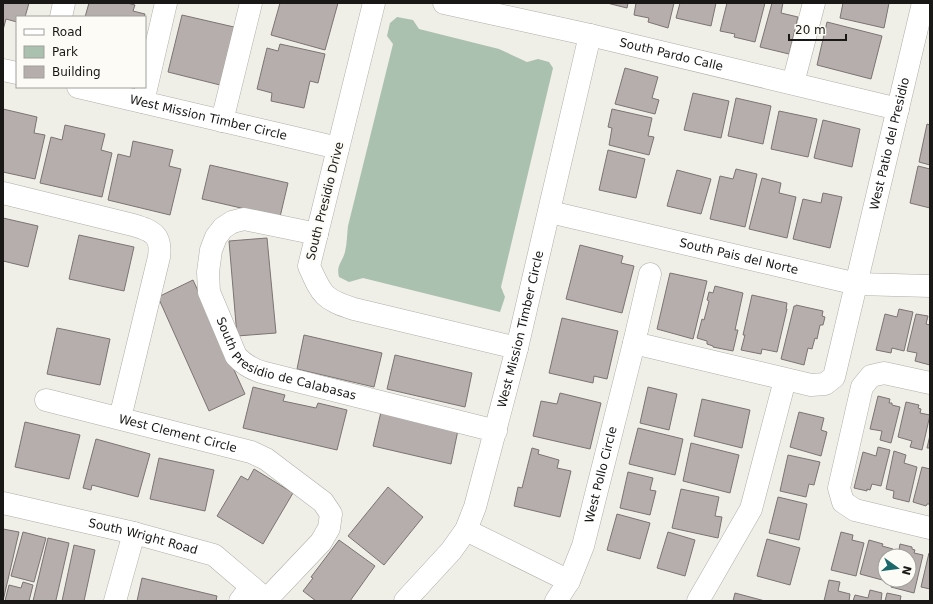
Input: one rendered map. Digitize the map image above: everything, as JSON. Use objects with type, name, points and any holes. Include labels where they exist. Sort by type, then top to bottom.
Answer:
[{"type":"street","points":[[61,16],[64,3]]},
{"type":"street","points":[[143,102],[166,3]]},
{"type":"street","points":[[222,121],[251,3]]},
{"type":"street","name":"South Presidio Drive","points":[[374,3],[309,266],[320,291],[335,303],[517,348]]},
{"type":"street","name":"South Pardo Calle","points":[[444,3],[590,35],[898,108]]},
{"type":"street","points":[[793,83],[814,3]]},
{"type":"street","name":"West Patio del Presidio","points":[[857,284],[923,3]]},
{"type":"street","name":"West Mission Timber Circle","points":[[404,601],[451,551],[466,530],[475,507],[517,348],[550,212],[590,35]]},
{"type":"street","points":[[3,70],[16,73]]},
{"type":"street","name":"West Mission Timber Circle","points":[[82,88],[338,148]]},
{"type":"street","name":"West Clement Circle","points":[[3,193],[133,225],[150,230],[157,237],[160,247],[159,257],[120,418],[251,452],[266,459],[323,502],[331,514],[329,528],[321,542],[256,597]]},
{"type":"street","name":"South Pais del Norte","points":[[550,212],[857,284],[930,286]]},
{"type":"street","name":"South Presidio de Calabasas","points":[[317,234],[244,219],[232,222],[223,228],[216,237],[211,250],[208,272],[209,292],[236,356],[248,367],[265,373],[496,431]]},
{"type":"street","name":"West Pollo Circle","points":[[556,601],[569,581],[583,546],[650,274]]},
{"type":"street","points":[[634,343],[811,386],[825,384],[834,377],[857,284]]},
{"type":"street","points":[[930,383],[884,373],[871,376],[862,387],[839,488],[843,502],[855,510],[930,528]]},
{"type":"street","points":[[698,601],[751,509],[785,380]]},
{"type":"street","points":[[46,400],[120,418]]},
{"type":"street","name":"South Wright Road","points":[[3,502],[134,533],[214,555],[256,597]]},
{"type":"street","points":[[466,530],[569,581]]},
{"type":"street","points":[[115,601],[134,533]]},
{"type":"green space","points":[[397,17],[413,20],[419,29],[499,49],[527,62],[538,59],[549,62],[553,68],[501,287],[505,297],[500,312],[363,278],[349,282],[339,277],[338,270],[345,252],[348,226],[393,44],[387,36],[390,23]]},
{"type":"building","points":[[3,3],[29,3],[25,16],[16,16],[16,22],[6,19],[3,30]]},
{"type":"building","points":[[89,3],[127,3],[135,5],[133,11],[145,14],[144,16],[85,16]]},
{"type":"building","points":[[280,3],[338,3],[325,50],[271,35]]},
{"type":"building","points":[[607,3],[628,3],[627,8]]},
{"type":"building","points":[[636,3],[674,3],[668,28],[648,22],[649,18],[634,15]]},
{"type":"building","points":[[680,3],[716,3],[711,26],[676,18]]},
{"type":"building","points":[[727,3],[765,3],[755,42],[734,37],[735,34],[720,31]]},
{"type":"building","points":[[772,3],[783,3],[781,13],[798,17],[789,54],[760,47]]},
{"type":"building","points":[[843,3],[889,3],[884,28],[840,18]]},
{"type":"building","points":[[182,15],[234,27],[220,85],[168,72]]},
{"type":"building","points":[[827,22],[882,36],[871,79],[817,65]]},
{"type":"building","points":[[280,44],[325,54],[318,83],[310,81],[304,108],[271,101],[272,93],[257,89],[267,48],[278,51]]},
{"type":"building","points":[[625,68],[658,77],[652,98],[659,100],[655,114],[615,104]]},
{"type":"building","points":[[693,93],[729,101],[721,138],[684,130]]},
{"type":"building","points":[[736,98],[771,106],[763,144],[728,136]]},
{"type":"building","points":[[3,109],[37,117],[34,133],[45,135],[35,179],[3,172]]},
{"type":"building","points":[[612,109],[652,118],[648,136],[654,137],[649,155],[609,145],[612,128],[608,127]]},
{"type":"building","points":[[779,111],[817,119],[808,157],[771,149]]},
{"type":"building","points":[[823,120],[860,129],[852,167],[814,158]]},
{"type":"building","points":[[927,124],[930,125],[930,165],[919,162]]},
{"type":"building","points":[[65,125],[105,134],[101,150],[112,153],[102,197],[40,183],[51,137],[62,140]]},
{"type":"building","points":[[133,141],[173,150],[169,166],[181,169],[170,215],[108,200],[118,154],[130,157]]},
{"type":"building","points":[[608,150],[645,159],[636,198],[599,190]]},
{"type":"building","points":[[210,165],[288,183],[280,217],[202,199]]},
{"type":"building","points":[[918,166],[930,169],[930,208],[910,203]]},
{"type":"building","points":[[736,169],[757,174],[745,227],[710,219],[720,176],[733,179]]},
{"type":"building","points":[[677,170],[711,179],[701,214],[667,206]]},
{"type":"building","points":[[762,178],[781,183],[779,193],[796,197],[787,238],[749,229]]},
{"type":"building","points":[[823,193],[842,197],[830,248],[793,239],[803,199],[821,203]]},
{"type":"building","points":[[3,218],[38,226],[28,267],[3,261]]},
{"type":"building","points":[[79,235],[134,247],[124,291],[69,279]]},
{"type":"building","points":[[267,238],[276,333],[237,336],[229,241]]},
{"type":"building","points":[[580,245],[623,256],[621,263],[634,266],[622,313],[566,299]]},
{"type":"building","points":[[670,273],[707,281],[693,339],[657,329]]},
{"type":"building","points":[[193,280],[245,394],[209,411],[158,297]]},
{"type":"building","points":[[715,286],[743,293],[735,330],[738,330],[733,351],[713,347],[707,344],[707,341],[697,338],[709,301],[707,300],[709,292],[713,293]]},
{"type":"building","points":[[752,295],[787,303],[777,352],[762,349],[761,354],[741,350]]},
{"type":"building","points":[[796,305],[823,311],[822,316],[825,317],[823,325],[820,325],[817,339],[815,338],[812,349],[808,348],[804,365],[781,359],[794,306]]},
{"type":"building","points":[[899,309],[913,312],[904,351],[892,348],[891,353],[876,350],[885,314],[897,317]]},
{"type":"building","points":[[916,314],[928,316],[926,324],[930,325],[930,365],[915,361],[917,353],[907,351]]},
{"type":"building","points":[[562,318],[618,331],[607,379],[594,376],[593,383],[549,373]]},
{"type":"building","points":[[57,328],[110,339],[100,385],[47,374]]},
{"type":"building","points":[[304,335],[382,353],[374,387],[297,369]]},
{"type":"building","points":[[395,355],[472,373],[465,407],[387,389]]},
{"type":"building","points":[[253,387],[285,395],[283,401],[316,408],[318,403],[347,410],[337,450],[243,428]]},
{"type":"building","points":[[648,387],[677,394],[669,430],[640,423]]},
{"type":"building","points":[[560,393],[601,403],[590,449],[533,436],[541,401],[557,404]]},
{"type":"building","points":[[878,396],[890,399],[889,403],[900,407],[891,443],[880,440],[882,431],[870,429]]},
{"type":"building","points":[[702,399],[750,410],[742,448],[694,436]]},
{"type":"building","points":[[906,402],[919,405],[918,408],[921,409],[920,413],[930,415],[922,450],[910,447],[912,441],[898,437]]},
{"type":"building","points":[[381,412],[458,430],[451,464],[373,446]]},
{"type":"building","points":[[799,412],[824,418],[821,430],[827,432],[821,456],[790,447]]},
{"type":"building","points":[[25,422],[80,435],[69,479],[15,467]]},
{"type":"building","points":[[638,428],[683,439],[675,475],[629,464]]},
{"type":"building","points":[[930,435],[930,448],[927,448]]},
{"type":"building","points":[[96,439],[150,454],[138,497],[92,485],[91,490],[83,488]]},
{"type":"building","points":[[691,443],[739,455],[730,493],[683,481]]},
{"type":"building","points":[[878,447],[890,450],[881,486],[872,484],[870,490],[867,489],[867,491],[854,488],[863,452],[876,456]]},
{"type":"building","points":[[532,448],[539,450],[538,454],[559,460],[557,468],[571,471],[560,517],[514,506],[518,487],[522,488]]},
{"type":"building","points":[[894,451],[906,455],[904,463],[917,467],[909,502],[893,498],[894,491],[886,489]]},
{"type":"building","points":[[788,455],[820,462],[814,485],[809,484],[806,497],[780,491]]},
{"type":"building","points":[[159,458],[214,470],[205,511],[150,499]]},
{"type":"building","points":[[922,467],[930,469],[930,504],[927,504],[926,506],[913,502]]},
{"type":"building","points":[[254,469],[293,493],[263,544],[217,516],[241,476],[248,480]]},
{"type":"building","points":[[628,472],[653,478],[650,490],[656,491],[650,515],[620,508]]},
{"type":"building","points":[[388,487],[423,517],[384,565],[348,536]]},
{"type":"building","points":[[681,489],[719,497],[715,516],[722,517],[718,538],[672,528]]},
{"type":"building","points":[[778,497],[807,504],[799,540],[769,533]]},
{"type":"building","points":[[617,514],[650,523],[640,559],[607,550]]},
{"type":"building","points":[[3,529],[19,532],[3,601]]},
{"type":"building","points":[[23,532],[46,538],[34,582],[11,576]]},
{"type":"building","points":[[668,532],[695,540],[685,576],[657,568]]},
{"type":"building","points":[[841,532],[853,535],[852,540],[864,543],[856,576],[831,570]]},
{"type":"building","points":[[48,538],[69,543],[57,601],[33,601]]},
{"type":"building","points":[[767,539],[800,548],[790,585],[757,576]]},
{"type":"building","points":[[339,540],[375,566],[350,601],[316,601],[303,591],[313,578],[311,577]]},
{"type":"building","points":[[869,540],[883,544],[882,546],[889,548],[877,548],[877,579],[860,574]]},
{"type":"building","points":[[900,544],[912,547],[912,548],[899,548]]},
{"type":"building","points":[[74,545],[95,550],[84,601],[62,601]]},
{"type":"building","points":[[930,553],[930,589],[921,587]]},
{"type":"building","points":[[917,554],[923,555],[917,580]]},
{"type":"building","points":[[142,578],[217,596],[216,601],[137,601]]},
{"type":"building","points":[[829,580],[840,582],[838,591],[850,594],[849,601],[824,601]]},
{"type":"building","points":[[23,582],[33,585],[29,601],[5,601],[9,585],[21,588]]},
{"type":"building","points":[[895,588],[915,588],[914,593]]},
{"type":"building","points":[[870,590],[882,593],[881,601],[853,601],[855,595],[868,598]]},
{"type":"building","points":[[735,593],[765,601],[733,601]]},
{"type":"building","points":[[887,593],[901,596],[900,601],[885,601]]}]
